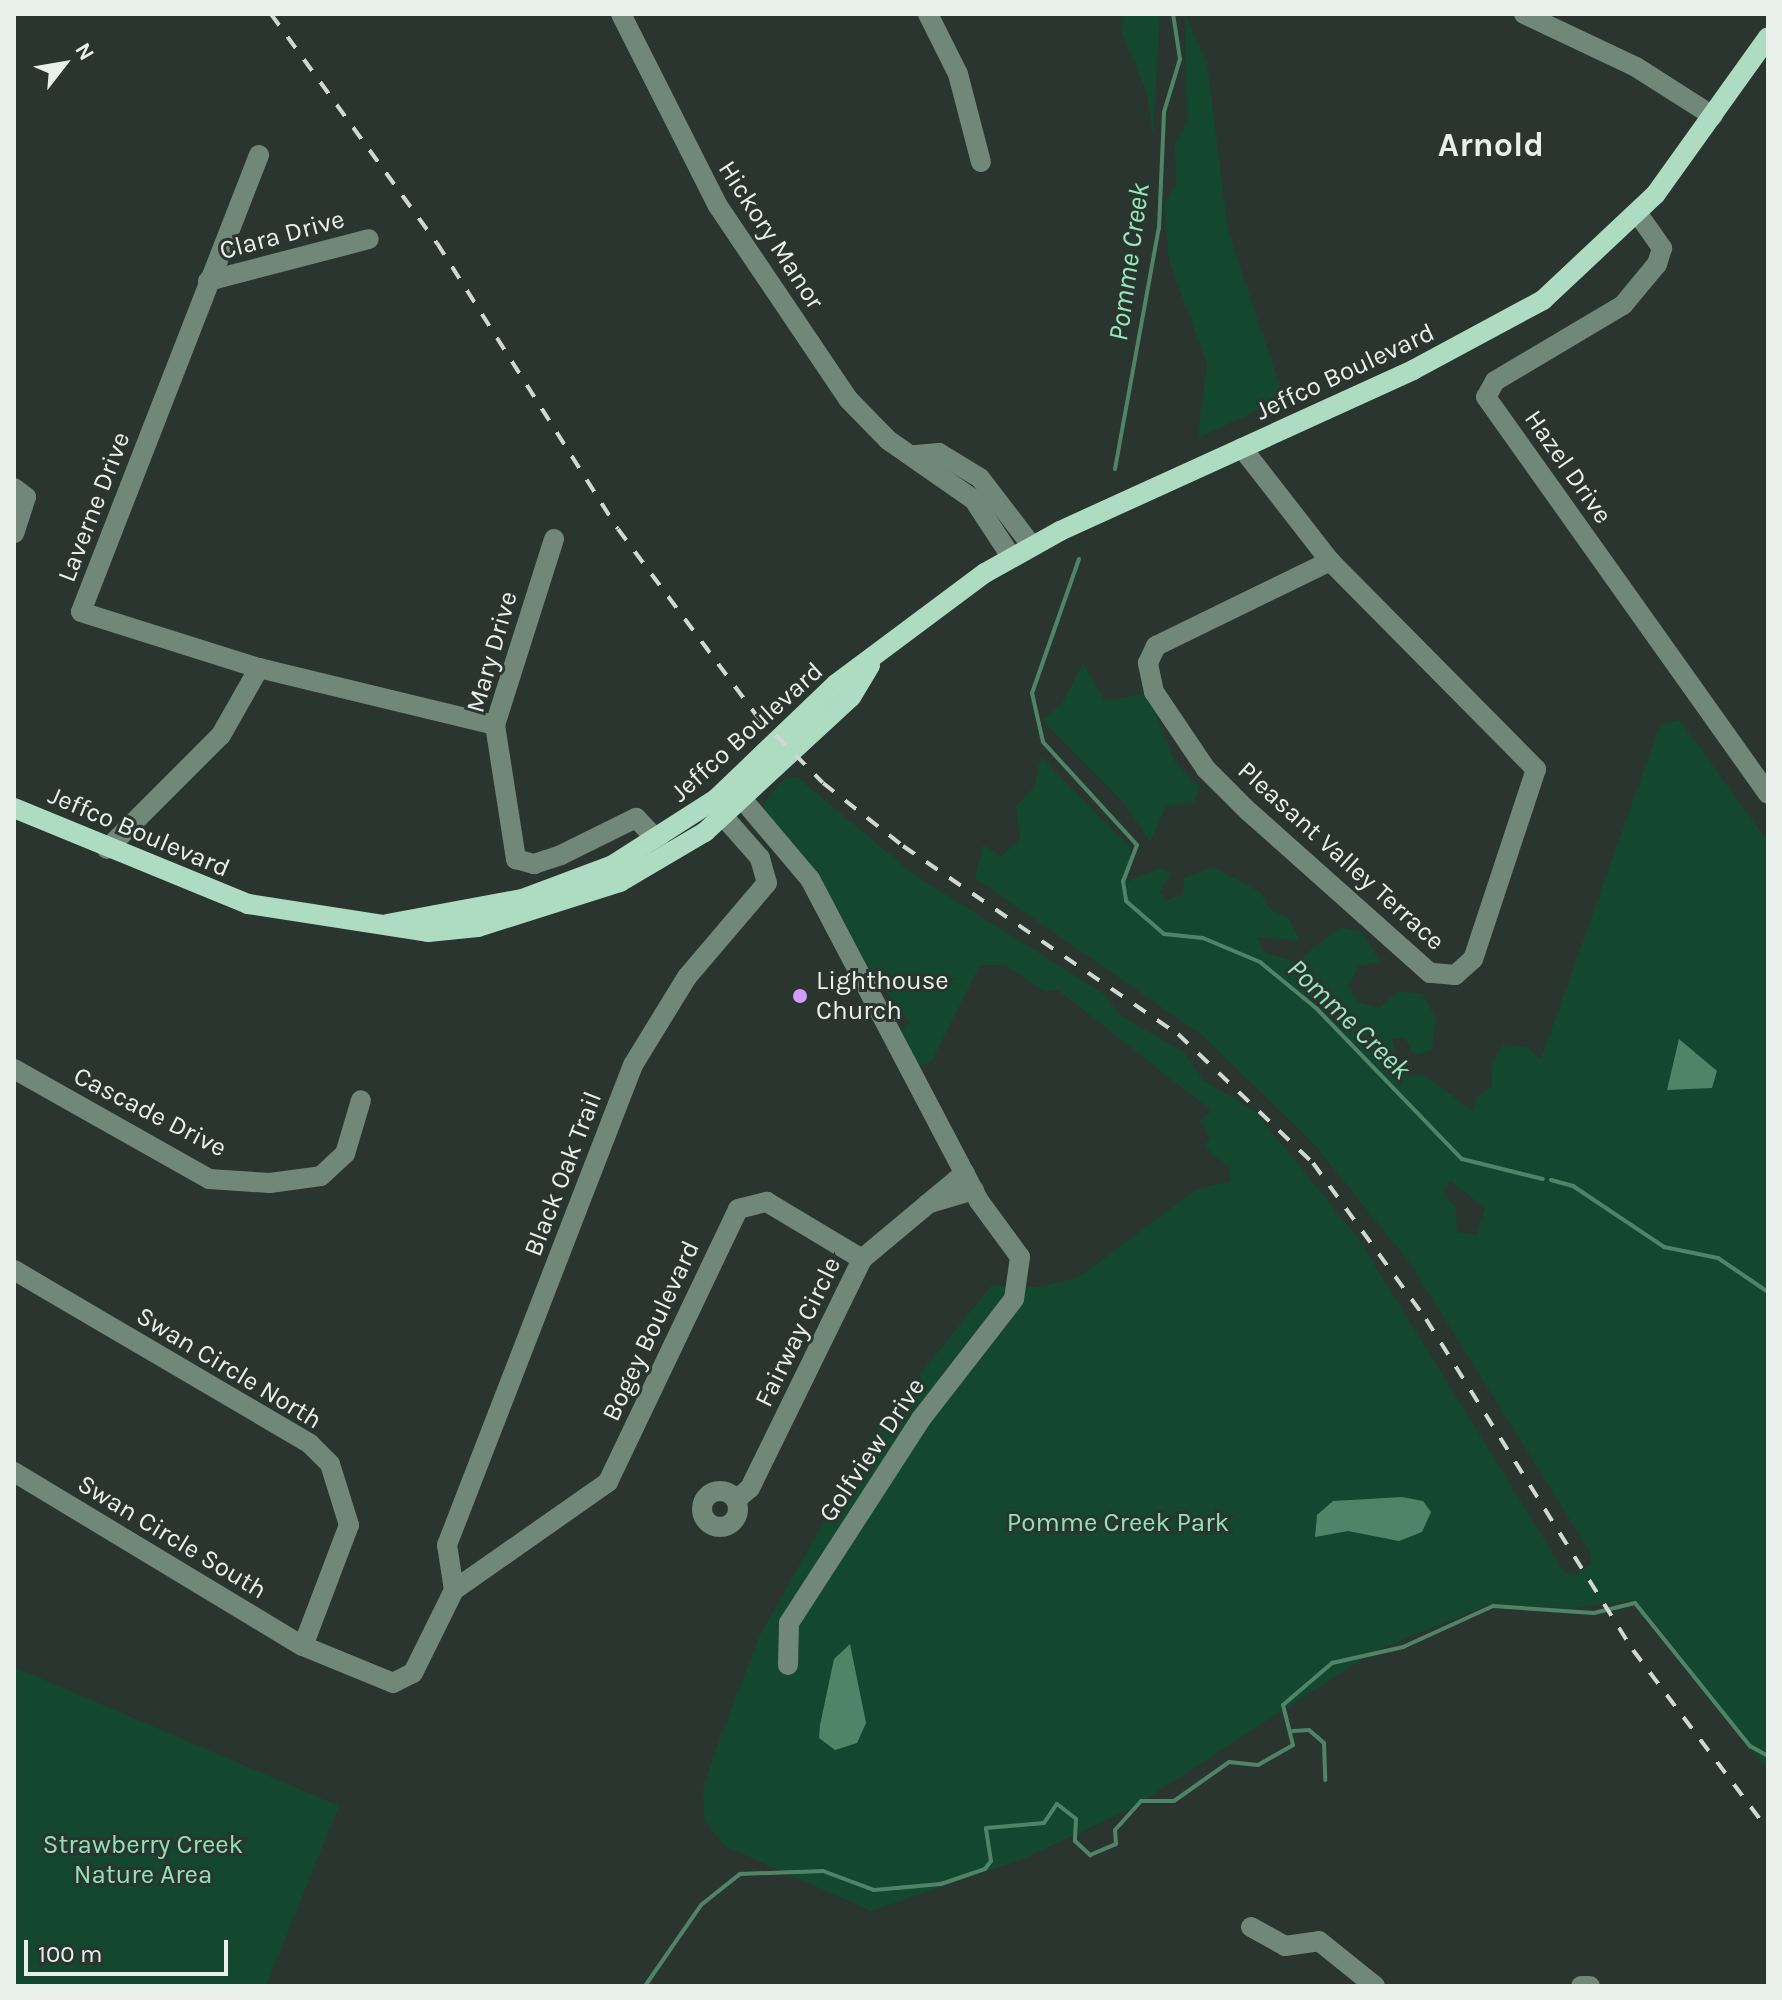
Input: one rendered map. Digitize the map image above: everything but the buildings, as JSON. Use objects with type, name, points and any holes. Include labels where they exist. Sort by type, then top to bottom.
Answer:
[{"type":"main road","name":"Jeffco Boulevard","points":[[387,924],[522,899],[658,841],[732,786],[836,684],[870,665],[926,614],[1012,558],[1503,325],[1579,274],[1638,214],[1713,116],[1768,37]]},
{"type":"main road","name":"Jeffco Boulevard","points":[[14,808],[107,849],[248,904],[428,932],[478,927],[573,902],[667,857],[744,801],[851,697],[870,665]]},
{"type":"street","name":"Hickory Manor","points":[[621,14],[718,206],[863,418],[974,500],[1012,558]]},
{"type":"street","points":[[928,14],[958,74],[981,162]]},
{"type":"street","points":[[1524,14],[1636,67],[1713,116]]},
{"type":"street","name":"Laverne Drive","points":[[259,155],[81,612],[259,668],[495,725]]},
{"type":"street","name":"Hazel Drive","points":[[1638,214],[1662,248],[1657,264],[1623,305],[1495,381],[1486,397],[1768,794]]},
{"type":"street","name":"Clara Drive","points":[[208,281],[369,239]]},
{"type":"street","name":"Pleasant Valley Terrace","points":[[1242,448],[1330,561],[1536,769],[1473,959],[1455,975],[1430,973],[1249,812],[1206,769],[1154,692],[1148,663],[1156,646],[1330,561]]},
{"type":"street","name":"Hickory Manor","points":[[915,455],[939,453],[980,478],[1032,546]]},
{"type":"street","points":[[14,488],[26,497],[14,533]]},
{"type":"street","name":"Mary Drive","points":[[554,539],[495,725],[516,859],[534,864],[561,855],[636,818],[658,841]]},
{"type":"street","points":[[107,849],[221,735],[259,668]]},
{"type":"street","points":[[744,801],[810,879],[969,1182]]},
{"type":"street","name":"Black Oak Trail","points":[[454,1590],[447,1545],[633,1065],[687,977],[767,883],[760,858],[724,817]]},
{"type":"street","name":"Cascade Drive","points":[[14,1069],[209,1179],[270,1183],[321,1176],[345,1154],[361,1100]]},
{"type":"street","name":"Fairway Circle","points":[[736,1500],[750,1488],[862,1259],[927,1204],[969,1182]]},
{"type":"street","name":"Golfview Drive","points":[[788,1665],[789,1623],[921,1419],[1014,1299],[1020,1273],[1011,1241],[969,1182]]},
{"type":"street","name":"Bogey Boulevard","points":[[303,1646],[393,1683],[404,1680],[454,1590],[608,1482],[742,1206],[767,1202],[862,1259]]},
{"type":"street","name":"Swan Circle North","points":[[14,1270],[310,1444],[330,1464],[349,1525],[303,1646]]},
{"type":"street","name":"Swan Circle South","points":[[14,1472],[303,1646]]},
{"type":"street","points":[[1251,1927],[1285,1946],[1319,1941],[1375,1986]]},
{"type":"street","points":[[1581,1986],[1590,1986]]},
{"type":"green space","points":[[1123,14],[1160,14],[1153,136],[1147,93],[1122,33]]},
{"type":"green space","points":[[1185,14],[1207,63],[1228,231],[1284,398],[1198,438],[1207,364],[1169,260],[1164,205],[1176,183],[1175,145],[1187,121]]},
{"type":"green space","points":[[1083,663],[1105,701],[1147,693],[1175,762],[1200,787],[1194,802],[1166,806],[1150,842],[1124,803],[1042,720],[1062,704]]},
{"type":"green space","name":"Pomme Creek Park","points":[[1680,720],[1768,842],[1768,1771],[1653,1620],[1630,1601],[1570,1608],[1490,1604],[1371,1653],[1132,1808],[1025,1858],[871,1911],[725,1846],[704,1820],[703,1789],[718,1743],[760,1635],[879,1425],[992,1285],[1039,1287],[1079,1277],[1197,1189],[1231,1181],[1229,1167],[1204,1146],[1210,1138],[1200,1120],[1212,1111],[1058,990],[1044,991],[1006,965],[980,965],[931,1062],[919,1066],[901,1031],[909,1022],[870,970],[820,877],[766,814],[764,803],[784,779],[797,777],[913,874],[1104,994],[1122,1017],[1183,1051],[1204,1081],[1255,1111],[1358,1238],[1565,1573],[1576,1574],[1591,1564],[1590,1552],[1410,1263],[1313,1143],[1202,1035],[975,878],[983,845],[1001,856],[1020,840],[1016,806],[1034,787],[1041,757],[1131,848],[1127,882],[1160,868],[1171,873],[1160,892],[1166,901],[1183,894],[1184,878],[1213,867],[1260,892],[1270,909],[1289,919],[1300,941],[1258,937],[1265,953],[1296,962],[1341,927],[1362,932],[1380,962],[1358,966],[1349,987],[1358,1002],[1380,1008],[1397,992],[1422,993],[1436,1019],[1432,1050],[1414,1055],[1405,1038],[1392,1038],[1396,1054],[1409,1077],[1423,1074],[1474,1112],[1477,1097],[1492,1086],[1491,1066],[1502,1045],[1527,1047],[1541,1059],[1660,725]],"holes":[[[1450,1181],[1485,1208],[1477,1235],[1457,1232],[1456,1208],[1443,1193]]]},
{"type":"green space","name":"Strawberry Creek Nature Area","points":[[14,1667],[339,1806],[266,1986],[14,1986]]},
{"type":"shaded area","points":[[1679,1039],[1717,1071],[1712,1088],[1667,1090]]},
{"type":"shaded area","points":[[1402,1497],[1423,1501],[1431,1512],[1422,1532],[1399,1541],[1348,1531],[1315,1537],[1317,1515],[1333,1501]]},
{"type":"shaded area","points":[[850,1644],[866,1723],[857,1743],[835,1750],[819,1738],[820,1725],[834,1659]]},
{"type":"waterway","name":"Pomme Creek","points":[[1115,469],[1159,228],[1164,112],[1180,59],[1173,14]]},
{"type":"waterway","name":"Pomme Creek","points":[[1079,559],[1032,693],[1043,742],[1137,845],[1123,881],[1126,901],[1164,934],[1203,938],[1260,962],[1316,1008],[1462,1159],[1543,1179]]},
{"type":"waterway","name":"Pomme Creek","points":[[1551,1180],[1573,1186],[1664,1247],[1718,1258],[1768,1292]]},
{"type":"waterway","points":[[645,1986],[701,1905],[740,1874],[823,1871],[874,1890],[941,1884],[985,1869],[991,1861],[986,1828],[1044,1823],[1057,1804],[1076,1819],[1075,1841],[1090,1855],[1116,1844],[1115,1830],[1141,1801],[1174,1801],[1229,1762],[1258,1765],[1293,1745],[1283,1705],[1332,1663],[1403,1647],[1493,1606],[1594,1613],[1635,1603],[1750,1746],[1768,1756]]},
{"type":"waterway","points":[[1293,1731],[1309,1730],[1324,1743],[1325,1780]]},
{"type":"railway","points":[[271,14],[437,243],[618,529],[756,715],[823,783],[903,846],[1178,1034],[1313,1163],[1426,1319],[1633,1650],[1768,1830]]},
{"type":"place","name":"Lighthouse Church","points":[[800,996]]},
{"type":"district","name":"Arnold","points":[[1491,146]]}]
